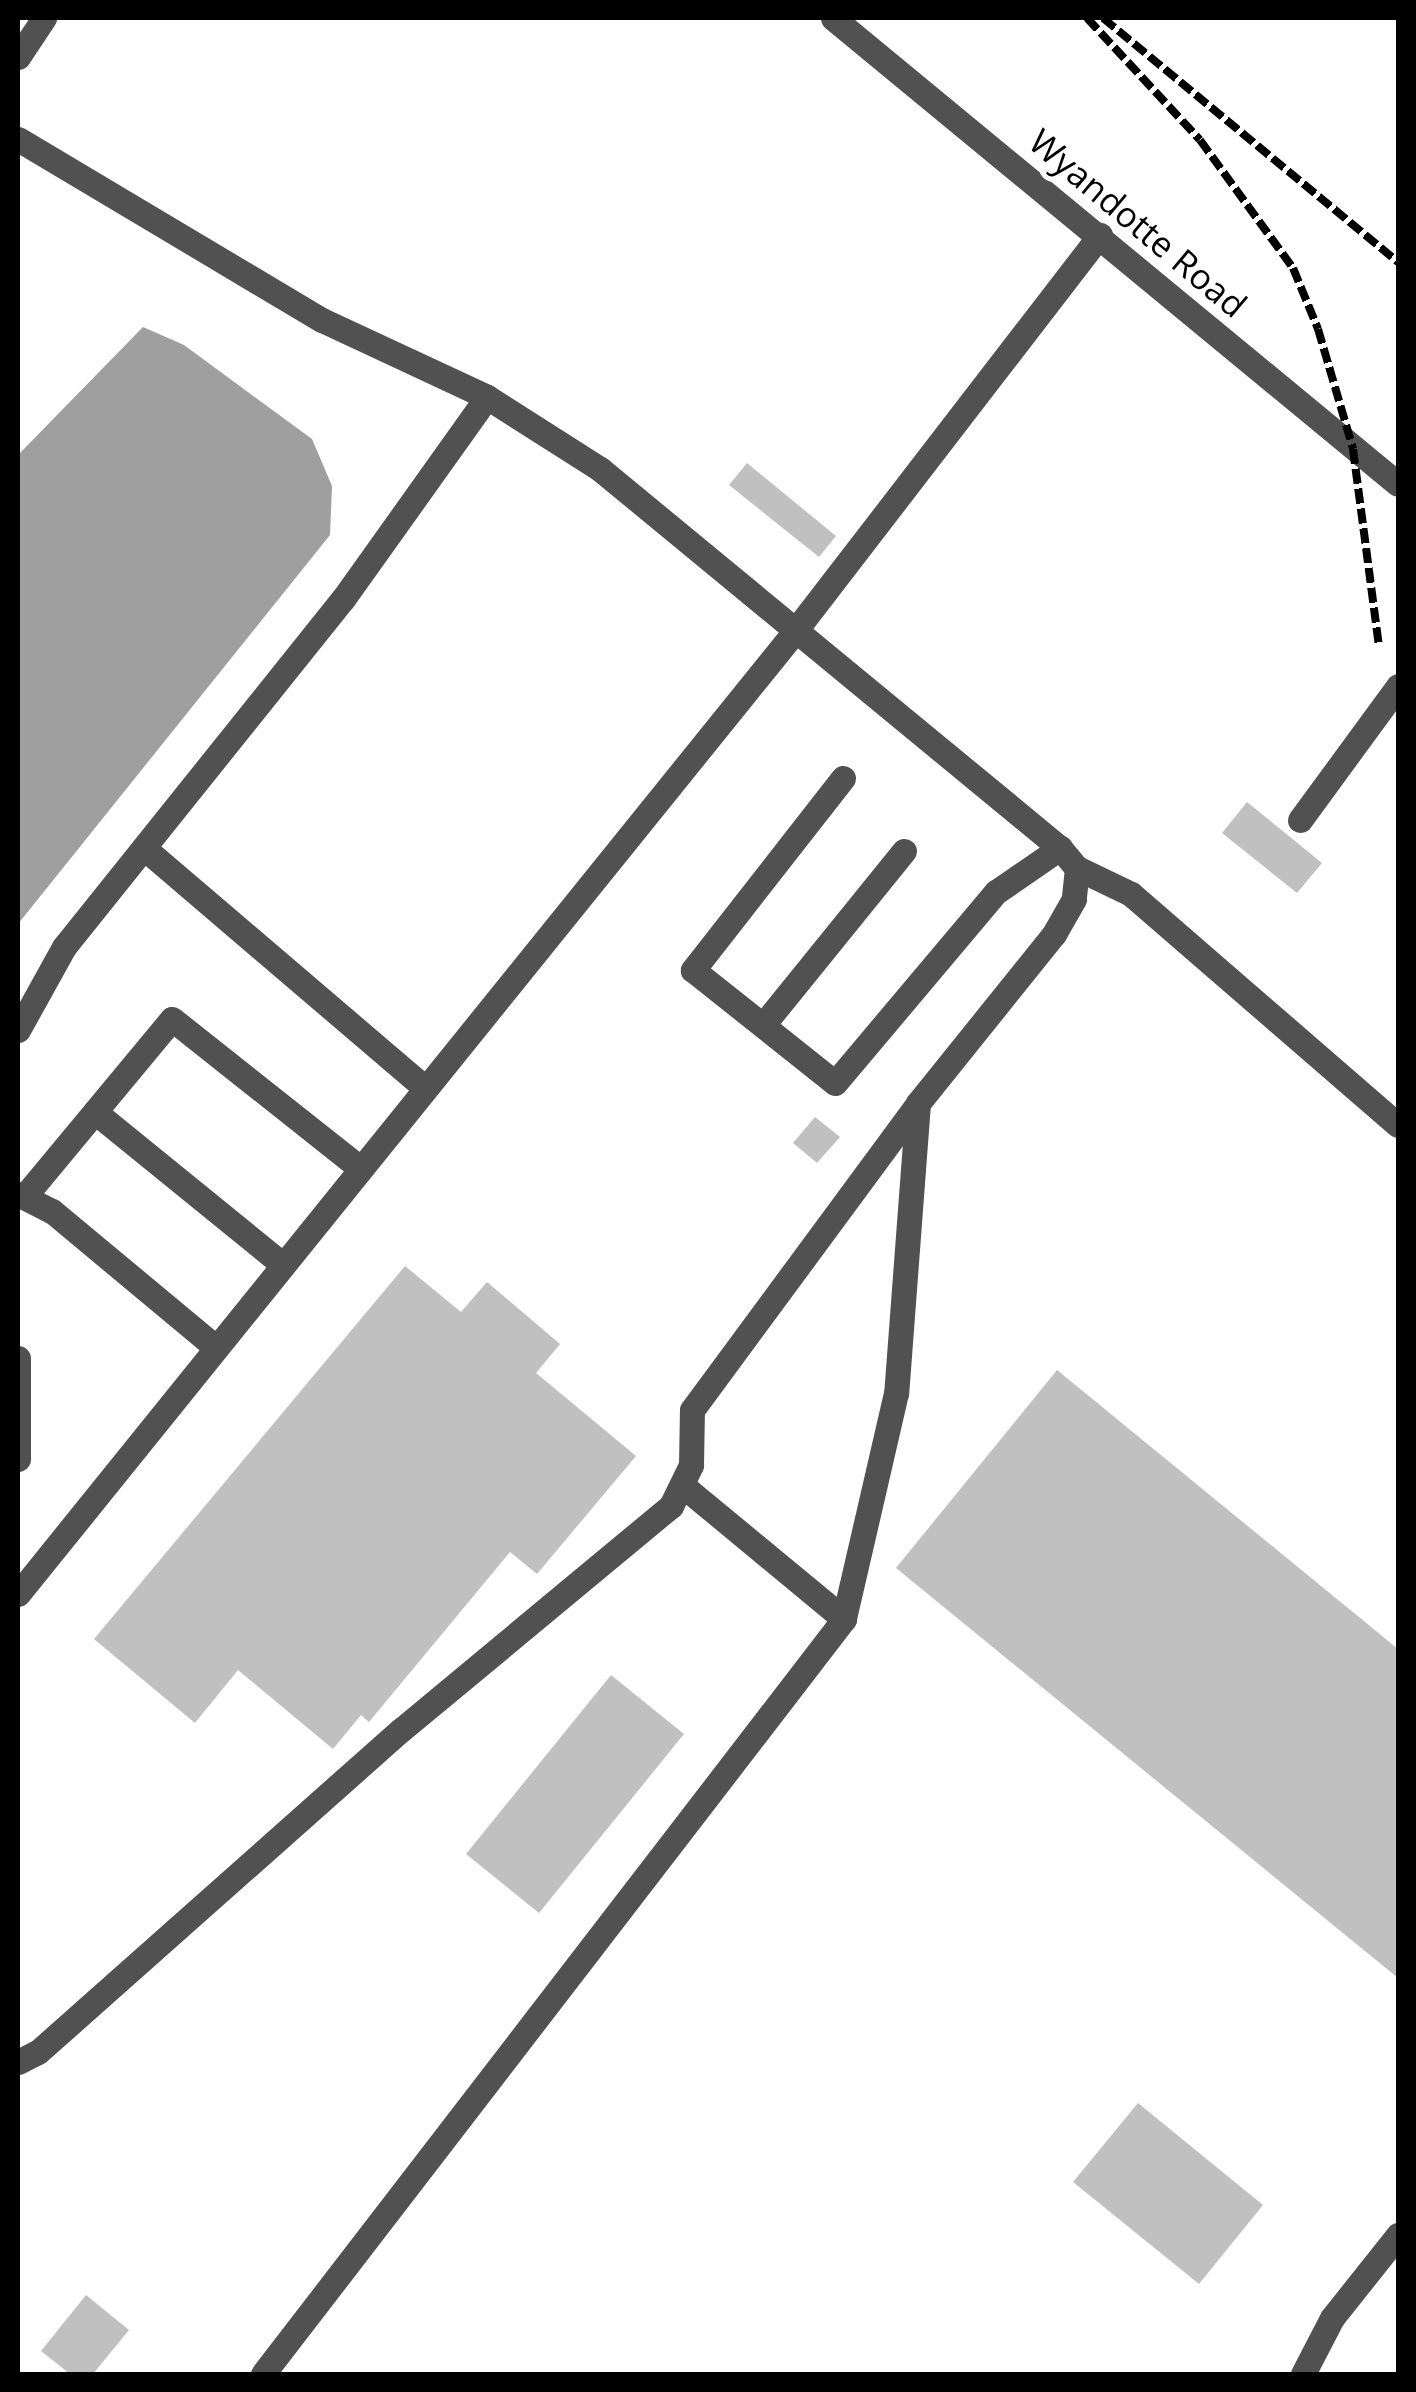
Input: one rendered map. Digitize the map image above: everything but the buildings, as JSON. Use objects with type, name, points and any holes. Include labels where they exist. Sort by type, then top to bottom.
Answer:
[{"type":"street","points":[[18,57],[44,18]]},
{"type":"street","name":"Wyandotte Road","points":[[833,18],[1398,484]]},
{"type":"street","points":[[18,139],[322,320],[487,397],[600,469],[1068,858],[1131,894],[1398,1124]]},
{"type":"street","points":[[18,1594],[795,631],[1100,235]]},
{"type":"street","points":[[18,1030],[64,947],[343,599],[487,397]]},
{"type":"street","points":[[1300,820],[1398,686]]},
{"type":"street","points":[[843,778],[693,970],[836,1083],[996,892],[1068,858]]},
{"type":"street","points":[[144,848],[424,1087]]},
{"type":"street","points":[[763,1025],[904,851]]},
{"type":"street","points":[[18,2062],[38,2052],[401,1730],[671,1506],[691,1465],[692,1410],[918,1103],[1054,934],[1074,899],[1068,858]]},
{"type":"street","points":[[215,1347],[52,1211],[21,1196],[172,1019],[359,1167]]},
{"type":"street","points":[[263,2374],[844,1619],[896,1393],[918,1103]]},
{"type":"street","points":[[94,1112],[282,1264]]},
{"type":"street","points":[[18,1358],[18,1459]]},
{"type":"street","points":[[683,1486],[844,1619]]},
{"type":"street","points":[[1303,2374],[1332,2318],[1398,2235]]},
{"type":"shaded area","points":[[143,327],[184,345],[312,439],[332,486],[330,535],[18,924],[18,455]]},
{"type":"railway","points":[[1087,18],[1200,140],[1293,268],[1318,329],[1353,449],[1379,646]]},
{"type":"railway","points":[[1103,18],[1398,262]]}]
